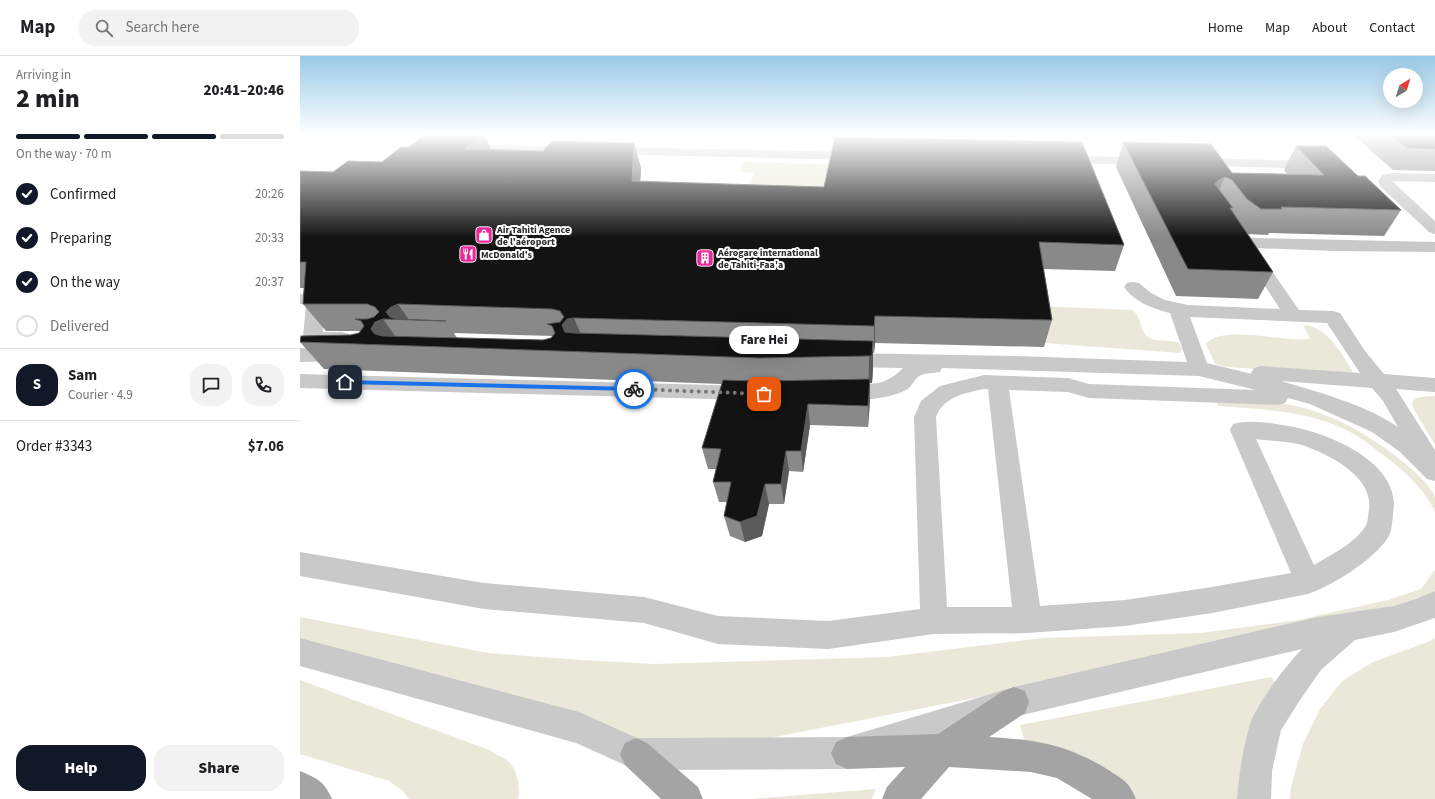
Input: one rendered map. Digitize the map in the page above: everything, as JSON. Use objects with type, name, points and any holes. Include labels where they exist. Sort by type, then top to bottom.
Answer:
[{"type":"main road","points":[[899,799],[942,750],[1014,702]]},
{"type":"main road","points":[[847,753],[942,750],[1031,756],[1062,763],[1085,775],[1113,793],[1119,799]]},
{"type":"main road","points":[[636,754],[686,799]]},
{"type":"main road","points":[[300,788],[315,799]]},
{"type":"lane","points":[[1435,178],[1392,177],[1385,181],[1386,184],[1435,229]]},
{"type":"lane","points":[[1218,215],[1230,233],[1237,239],[1244,241],[1278,245],[1435,247]]},
{"type":"lane","points":[[1244,241],[1293,315]]},
{"type":"lane","points":[[1133,287],[1142,296],[1151,301],[1178,309],[1333,317],[1358,356],[1379,381],[1406,420],[1435,472]]},
{"type":"lane","points":[[300,299],[315,299],[313,338],[357,346]]},
{"type":"lane","points":[[1178,309],[1199,369]]},
{"type":"lane","points":[[300,345],[357,346]]},
{"type":"lane","points":[[300,355],[357,346]]},
{"type":"lane","points":[[828,359],[1124,354],[1177,368]]},
{"type":"lane","points":[[828,359],[1177,368],[1435,385]]},
{"type":"lane","points":[[828,359],[913,370],[958,363]]},
{"type":"lane","points":[[1199,369],[1279,388],[1317,399],[1359,416],[1380,426],[1408,446],[1435,472]]},
{"type":"lane","points":[[824,393],[869,392],[890,388],[901,383],[913,370]]},
{"type":"lane","points":[[300,381],[764,394]]},
{"type":"lane","points":[[1068,385],[1088,381],[1279,388]]},
{"type":"lane","points":[[934,621],[925,417],[929,406],[947,391],[984,382],[998,382],[1068,385],[1089,391],[1317,399]]},
{"type":"lane","points":[[998,382],[1028,620]]},
{"type":"lane","points":[[300,564],[484,596],[644,610],[718,630],[828,635],[934,621],[1028,620],[1125,613],[1212,600],[1308,582],[1344,561],[1366,544],[1378,531],[1382,503],[1379,490],[1372,479],[1358,463],[1340,451],[1304,437],[1281,433],[1241,430],[1308,582]]},
{"type":"lane","points":[[300,652],[579,728],[636,754],[847,753],[1014,702],[1318,631],[1347,628],[1418,612],[1435,604]]},
{"type":"lane","points":[[1254,799],[1256,771],[1266,724],[1288,689],[1311,660],[1347,628]]},
{"type":"shaded area","points":[[741,169],[846,169],[826,212],[746,197],[754,173],[740,172]]},
{"type":"shaded area","points":[[1038,306],[1132,310],[1137,316],[1143,331],[1148,337],[1156,340],[1179,343],[1182,349],[1180,353],[1044,343]]},
{"type":"shaded area","points":[[1305,325],[1320,331],[1333,342],[1343,355],[1352,370],[1352,373],[1349,375],[1227,367],[1215,364],[1206,344],[1213,338],[1238,334],[1310,339],[1304,326]]},
{"type":"shaded area","points":[[1435,396],[1435,445],[1413,408],[1412,402],[1416,398]]},
{"type":"shaded area","points":[[1216,401],[1286,404],[1318,412],[1347,425],[1389,451],[1420,478],[1433,492],[1435,497],[1435,512],[1427,497],[1404,472],[1366,442],[1341,427],[1307,416],[1272,410],[1218,406]]},
{"type":"shaded area","points":[[1435,570],[1435,601],[1400,615],[749,742],[634,745],[300,641],[300,617],[488,653],[581,660],[655,664],[887,657],[1043,638],[1200,633],[1298,620],[1388,600],[1421,589]]},
{"type":"shaded area","points":[[1435,638],[1435,799],[1290,799],[1291,787],[1303,744],[1320,709],[1342,681],[1373,662]]},
{"type":"shaded area","points":[[1271,677],[1283,692],[1242,799],[1119,799],[1026,746],[1020,725]]},
{"type":"shaded area","points":[[300,680],[489,750],[507,760],[512,765],[518,779],[518,799],[409,799],[403,791],[389,781],[300,754]]},
{"type":"shaded area","points":[[876,789],[872,799],[749,799]]},
{"type":"building","name":"Aérogare international de Tahiti-Faa'a","points":[[338,169],[633,169],[632,181],[824,187],[828,169],[1093,169],[1124,245],[1039,242],[1052,320],[875,316],[874,326],[574,318],[567,319],[562,325],[565,332],[574,333],[873,341],[872,356],[759,358],[300,342],[301,336],[351,335],[359,333],[364,326],[361,321],[355,319],[367,319],[374,317],[379,312],[375,307],[367,304],[303,304],[306,262],[300,262],[300,171],[333,172]],"holes":[[[398,304],[552,309],[560,311],[564,317],[560,322],[547,324],[552,326],[555,333],[551,338],[543,340],[383,336],[375,334],[371,329],[375,322],[383,319],[446,321],[397,319],[390,317],[386,312],[391,307]]]},
{"type":"building","points":[[1137,169],[1229,169],[1232,173],[1324,175],[1318,169],[1350,169],[1358,176],[1365,176],[1401,210],[1281,207],[1282,209],[1261,209],[1247,199],[1232,180],[1225,177],[1215,184],[1233,208],[1230,208],[1273,272],[1188,269]]},
{"type":"building","points":[[870,379],[868,406],[808,404],[801,451],[786,451],[781,484],[765,484],[757,516],[740,522],[724,516],[731,482],[713,482],[721,449],[702,448],[723,380],[760,381]]},
{"type":"way so far","points":[[634,389],[764,394]]},
{"type":"place","name":"Air Tahiti Agence de l'aéroport","points":[[484,235]]},
{"type":"place","name":"McDonald's","points":[[468,254]]},
{"type":"place","name":"Aérogare international de Tahiti-Faa'a","points":[[705,258]]},
{"type":"place","name":"Fare Hei","points":[[764,394]]},
{"type":"route","points":[[345,382],[634,389]]}]
